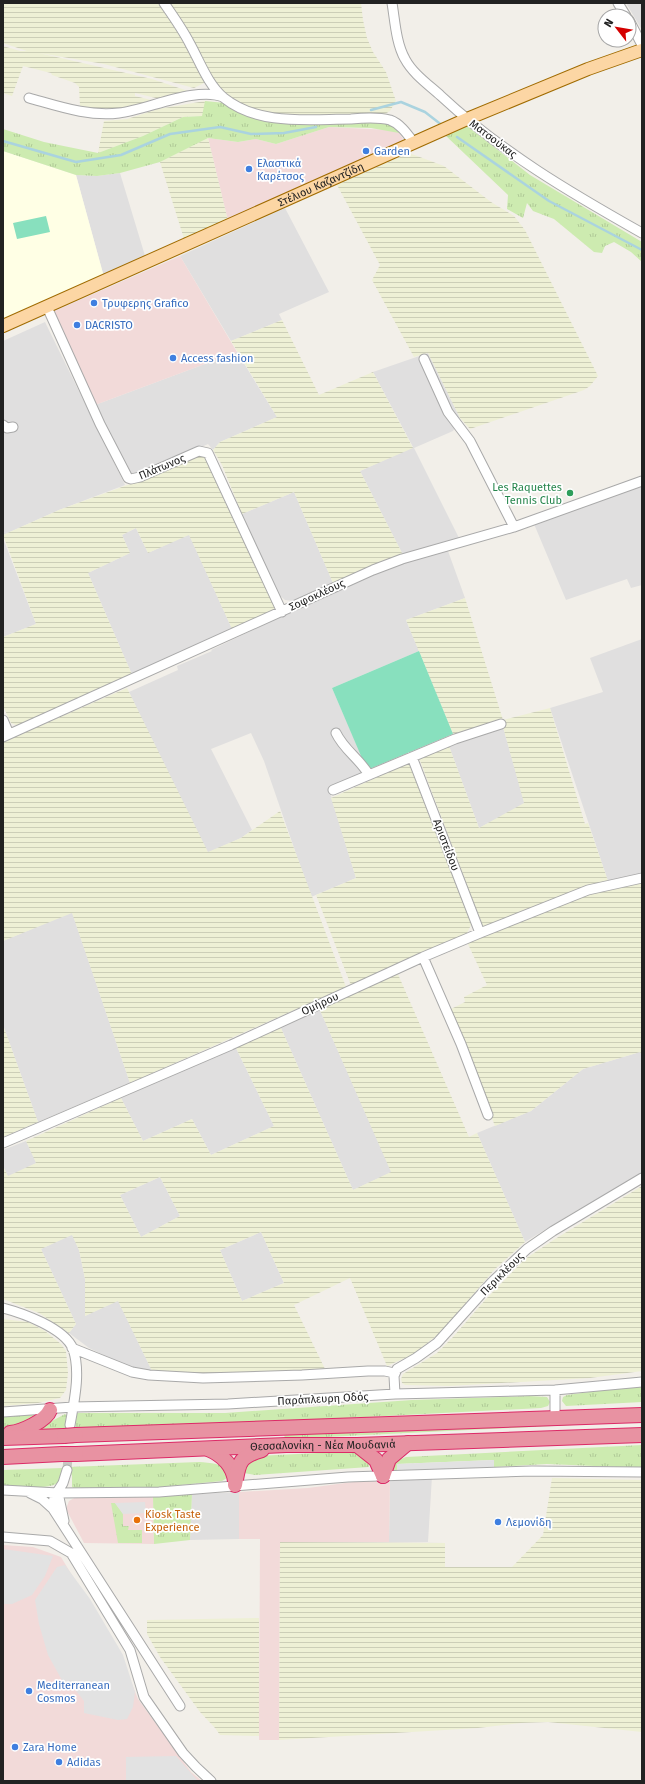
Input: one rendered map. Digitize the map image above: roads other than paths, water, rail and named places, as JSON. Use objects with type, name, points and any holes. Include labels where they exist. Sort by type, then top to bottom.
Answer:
[{"type":"highway","points":[[3,1434],[25,1429],[46,1416],[50,1410]]},
{"type":"highway","name":"Θεσσαλονίκη - Νέα Μουδανιά","points":[[3,1438],[70,1432],[642,1415]]},
{"type":"highway","name":"Θεσσαλονίκη - Νέα Μουδανιά","points":[[3,1456],[286,1445],[357,1445],[642,1435]]},
{"type":"highway","points":[[383,1476],[389,1459],[408,1443]]},
{"type":"highway","points":[[235,1485],[241,1459],[255,1452],[286,1445]]},
{"type":"highway","points":[[357,1445],[376,1460],[383,1476]]},
{"type":"highway","points":[[208,1449],[220,1456],[230,1466],[234,1474],[235,1485]]},
{"type":"main road","name":"Στέλιου Καζαντζίδη","points":[[3,326],[467,119],[588,69],[642,50]]},
{"type":"street","points":[[164,3],[190,43],[212,84],[224,98]]},
{"type":"street","name":"Ματσούκας","points":[[392,3],[400,48],[407,62],[422,78],[467,119],[549,180],[642,233]]},
{"type":"street","points":[[637,35],[642,45]]},
{"type":"street","points":[[29,98],[83,111],[114,114],[184,97],[216,94],[252,112],[265,116],[292,119],[364,118],[391,121],[403,130],[414,143]]},
{"type":"street","name":"Πλάτωνος","points":[[47,307],[100,424],[128,478],[131,479],[140,477],[199,451],[208,453],[282,612]]},
{"type":"street","points":[[424,360],[448,412],[470,441],[514,527]]},
{"type":"street","points":[[3,425],[7,428],[13,427]]},
{"type":"street","name":"Σοφοκλέους","points":[[6,736],[386,565],[514,527],[642,481]]},
{"type":"street","points":[[3,720],[6,736]]},
{"type":"street","points":[[334,790],[455,740],[501,724]]},
{"type":"street","points":[[336,733],[343,746],[365,768],[368,775]]},
{"type":"street","name":"Αριστείδου","points":[[412,757],[480,934]]},
{"type":"street","name":"Ομήρου","points":[[3,1142],[224,1048],[423,957],[588,890],[642,878]]},
{"type":"street","points":[[423,957],[461,1044],[488,1115]]},
{"type":"street","name":"Περικλέους","points":[[394,1373],[398,1368],[416,1358],[437,1343],[492,1282],[527,1249],[553,1231],[642,1178]]},
{"type":"street","points":[[3,1308],[49,1325],[61,1335],[72,1348],[76,1366],[70,1432]]},
{"type":"street","points":[[72,1348],[132,1372],[148,1375],[203,1378],[385,1371],[394,1373],[395,1394]]},
{"type":"street","name":"Παράπλευρη Οδός","points":[[3,1412],[50,1410],[73,1407],[236,1403],[395,1394],[555,1390],[642,1382]]},
{"type":"street","points":[[555,1390],[556,1418]]},
{"type":"street","points":[[53,1509],[53,1500],[58,1493],[67,1470]]},
{"type":"street","points":[[3,1490],[58,1493],[159,1492],[310,1479],[532,1471],[642,1472]]},
{"type":"street","points":[[24,1490],[42,1499],[53,1509],[180,1706]]},
{"type":"street","points":[[58,1493],[66,1527]]},
{"type":"street","points":[[3,1537],[50,1541],[71,1553],[130,1650],[144,1697],[183,1753],[211,1781]]},
{"type":"waterway","points":[[371,110],[401,102],[425,112],[443,126]]},
{"type":"waterway","points":[[3,141],[76,162],[121,155],[170,134],[220,127],[251,134],[284,133],[316,127]]},
{"type":"waterway","points":[[457,137],[549,201],[642,250]]},
{"type":"tunnel","points":[[67,1470],[70,1431]]},
{"type":"place","name":"Garden","points":[[366,151]]},
{"type":"place","name":"Ελαστικά Καρέτσος","points":[[249,169]]},
{"type":"place","name":"Τρυφερης Grafico","points":[[94,303]]},
{"type":"place","name":"DACRISTO","points":[[77,325]]},
{"type":"place","name":"Access fashion","points":[[173,358]]},
{"type":"place","name":"Les Raquettes Tennis Club","points":[[570,493]]},
{"type":"place","name":"Kiosk Taste Experience","points":[[137,1520]]},
{"type":"place","name":"Λεμονίδη","points":[[498,1522]]},
{"type":"place","name":"Mediterranean Cosmos","points":[[29,1691]]},
{"type":"place","name":"Zara Home","points":[[15,1747]]},
{"type":"place","name":"Adidas","points":[[59,1762]]}]
